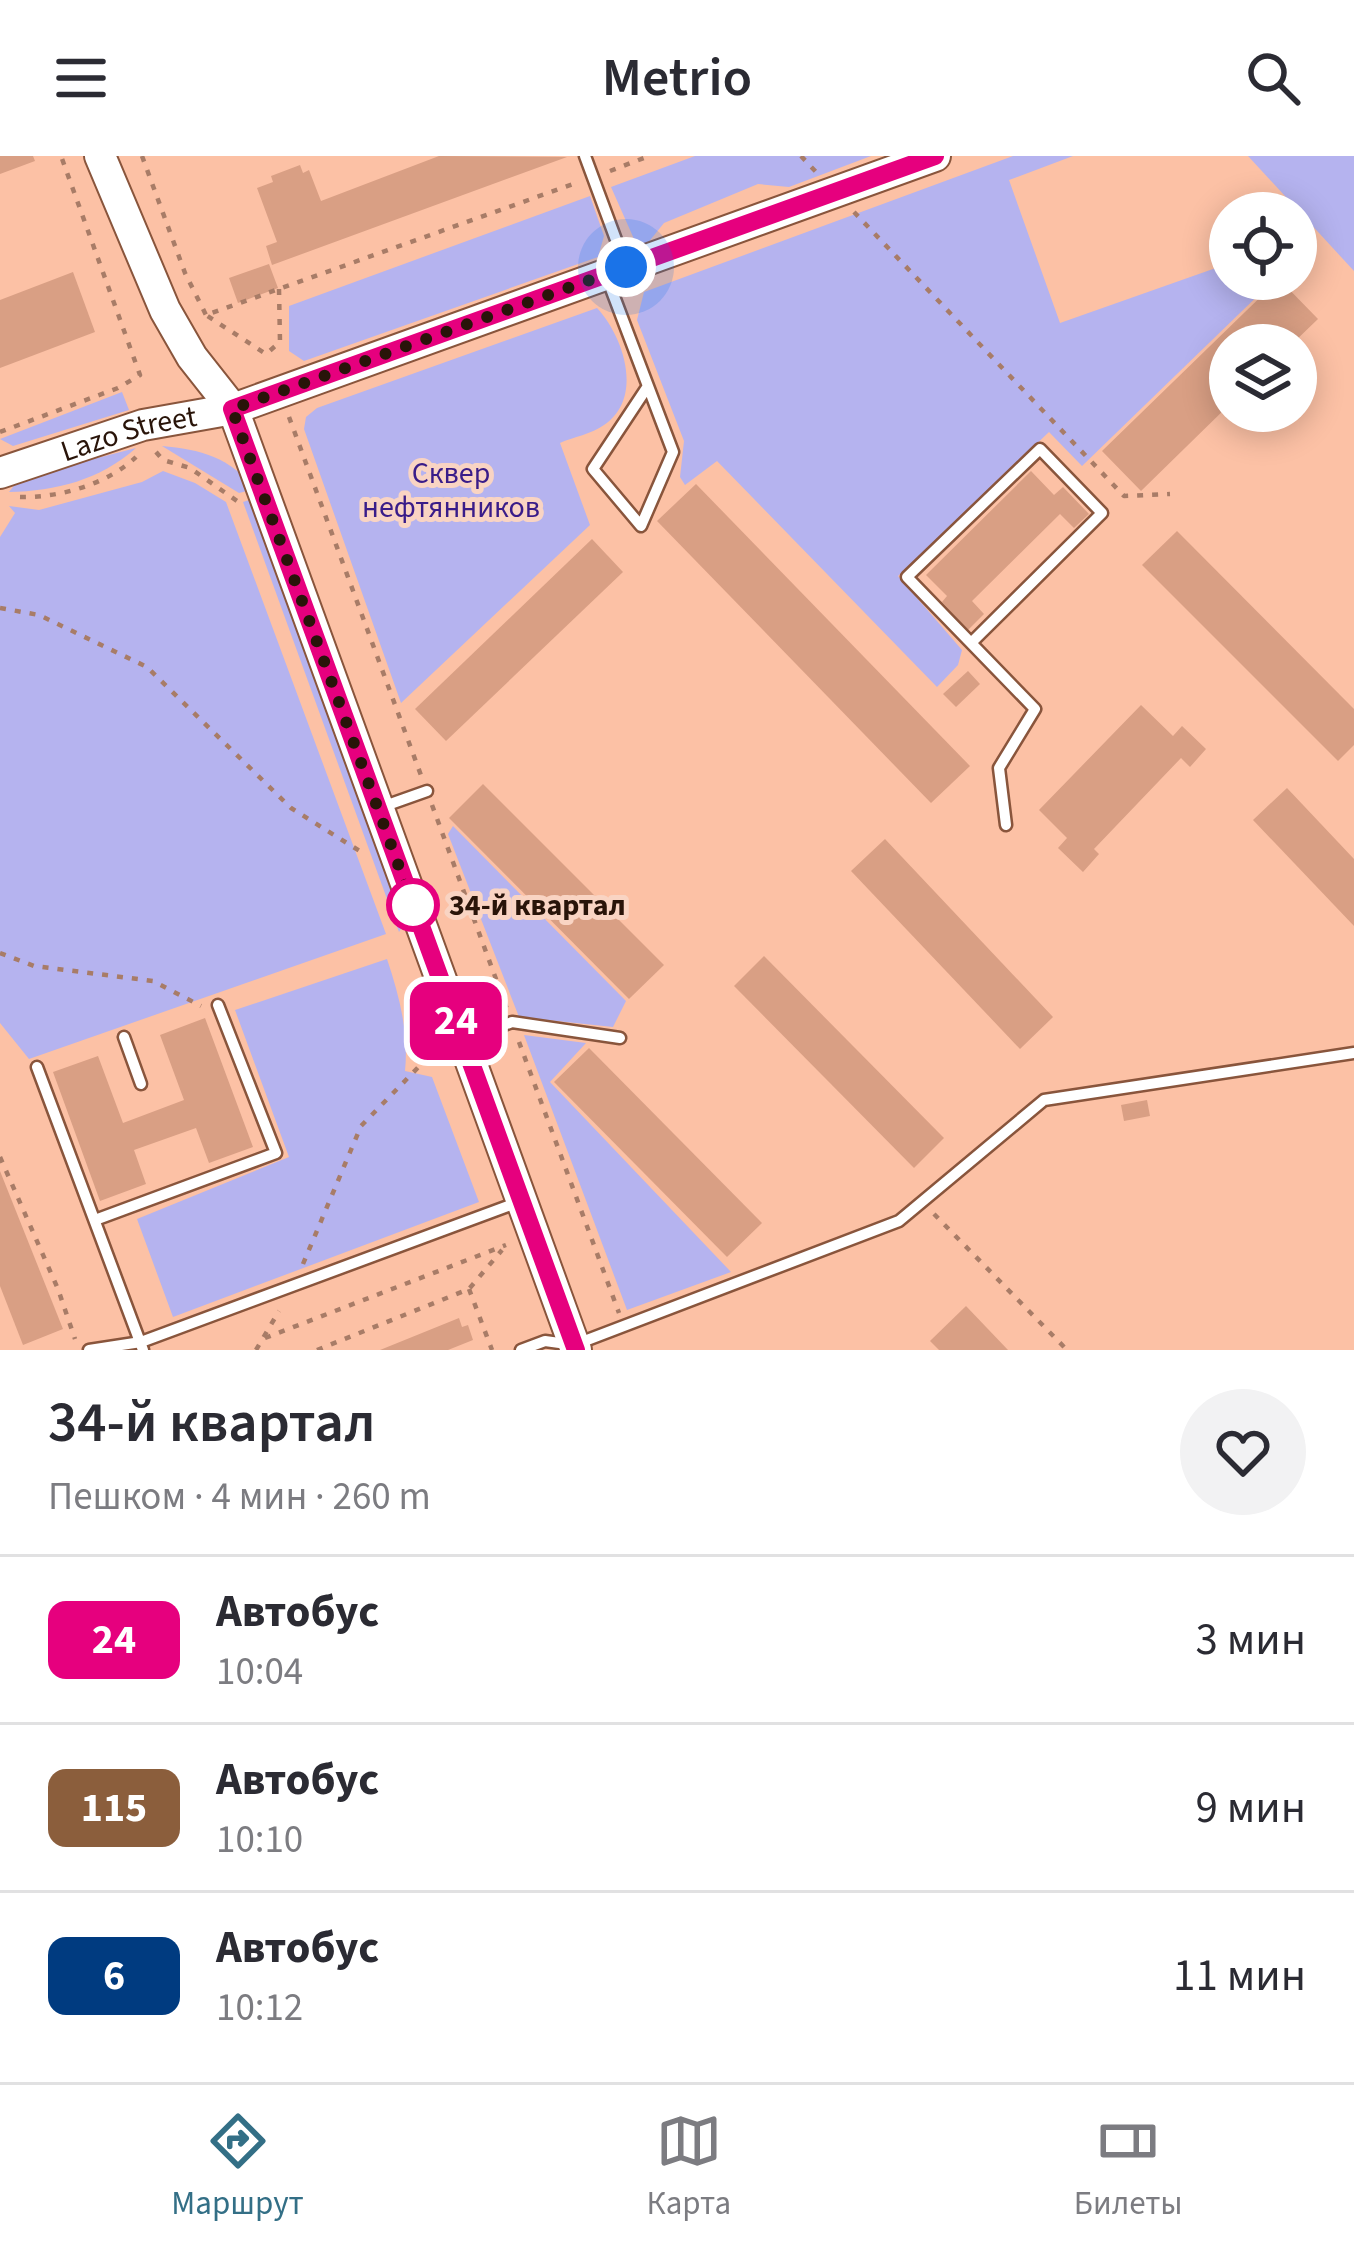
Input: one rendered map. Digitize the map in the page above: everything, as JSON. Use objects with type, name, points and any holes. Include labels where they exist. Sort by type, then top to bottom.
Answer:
[{"type":"main road","points":[[100,156],[165,310],[192,357],[232,409],[379,809],[450,1044],[521,1201],[575,1348]]},
{"type":"main road","name":"Lazo Street","points":[[3,485],[143,425],[232,409],[935,156]]},
{"type":"lane","points":[[586,156],[648,386],[673,452],[641,526],[593,469],[648,386]]},
{"type":"lane","points":[[971,643],[1102,513],[1040,449],[907,577],[971,643],[1036,709],[998,768],[1006,825]]},
{"type":"lane","points":[[379,809],[427,791]]},
{"type":"lane","points":[[94,1220],[276,1153],[212,1007]]},
{"type":"lane","points":[[450,1044],[512,1022],[620,1038]]},
{"type":"lane","points":[[124,1037],[141,1084]]},
{"type":"lane","points":[[520,1350],[545,1341],[575,1348],[899,1221],[1044,1100],[1354,1053]]},
{"type":"lane","points":[[37,1067],[142,1346]]},
{"type":"lane","points":[[89,1350],[142,1346],[521,1201]]},
{"type":"path","points":[[0,432],[118,388],[140,375],[61,156]]},
{"type":"path","points":[[142,156],[206,316],[266,354],[280,342],[278,290]]},
{"type":"path","points":[[206,316],[649,156]]},
{"type":"path","points":[[801,156],[1124,496],[1170,494]]},
{"type":"path","points":[[289,417],[624,1327]]},
{"type":"path","points":[[3,485],[46,498],[120,473],[149,443],[164,460],[190,468],[237,500]]},
{"type":"path","points":[[0,608],[39,615],[147,667],[292,808],[366,855]]},
{"type":"path","points":[[0,953],[34,967],[153,981],[212,1007]]},
{"type":"path","points":[[256,1350],[295,1286],[361,1126],[450,1044]]},
{"type":"path","points":[[0,1157],[58,1289],[79,1350]]},
{"type":"path","points":[[922,1202],[1067,1350]]},
{"type":"path","points":[[262,1339],[506,1245],[469,1289],[317,1350]]},
{"type":"path","points":[[469,1289],[492,1350]]},
{"type":"green space","points":[[695,156],[871,156],[789,187],[758,184],[664,223],[647,244],[634,239],[611,187]]},
{"type":"green space","points":[[1013,156],[1073,156],[1009,180],[1060,323],[1209,270],[1209,300],[1253,300],[1229,324],[1209,324],[1209,343],[1082,466],[1049,432],[898,576],[962,650],[958,665],[937,687],[717,461],[685,485],[680,477],[684,441],[637,320],[644,292]]},
{"type":"green space","points":[[1248,156],[1354,156],[1354,271],[1317,231],[1317,192],[1281,192]]},
{"type":"green space","points":[[590,196],[604,236],[598,257],[304,361],[289,351],[289,306]]},
{"type":"green space","name":"Сквер нефтянников","points":[[597,308],[622,351],[624,399],[604,425],[560,443],[590,525],[401,703],[304,429],[306,417],[317,408]]},
{"type":"green space","points":[[122,392],[129,410],[13,446],[0,439]]},
{"type":"green space","points":[[162,446],[214,457],[255,489],[239,493]]},
{"type":"green space","points":[[136,448],[77,482],[9,492],[20,478]]},
{"type":"green space","points":[[163,471],[226,502],[386,934],[29,1059],[0,1023],[0,537],[15,513],[9,506],[39,510],[142,482]]},
{"type":"green space","points":[[258,497],[407,920],[399,932],[243,502]]},
{"type":"green space","points":[[453,826],[626,1001],[613,1027],[519,1017],[448,834]]},
{"type":"green space","points":[[387,959],[402,1014],[405,1071],[432,1077],[479,1202],[173,1317],[137,1219],[289,1157],[235,1010]]},
{"type":"green space","points":[[524,1035],[586,1043],[550,1082],[731,1272],[627,1310]]},
{"type":"building","points":[[0,156],[33,156],[35,161],[0,174]]},
{"type":"building","points":[[439,156],[567,157],[272,265],[266,246],[277,242],[257,188],[273,182],[271,176],[300,165],[303,173],[309,170],[321,201]]},
{"type":"building","points":[[269,264],[278,288],[238,303],[229,278]]},
{"type":"building","points":[[73,272],[95,332],[0,368],[0,300]]},
{"type":"building","points":[[1257,300],[1299,300],[1318,319],[1313,324],[1233,324]]},
{"type":"building","points":[[1209,347],[1209,425],[1141,491],[1102,451]]},
{"type":"building","points":[[1031,471],[1054,495],[1063,487],[1089,514],[1074,528],[1060,514],[972,601],[984,614],[968,630],[942,602],[947,596],[926,575]]},
{"type":"building","points":[[696,484],[970,766],[931,803],[657,521]]},
{"type":"building","points":[[1177,531],[1354,709],[1354,745],[1338,761],[1142,565]]},
{"type":"building","points":[[592,539],[623,572],[446,741],[415,709]]},
{"type":"building","points":[[968,671],[980,684],[956,707],[943,694]]},
{"type":"building","points":[[1141,705],[1173,736],[1182,726],[1206,749],[1190,767],[1181,758],[1094,849],[1099,854],[1083,872],[1058,848],[1067,838],[1039,810]]},
{"type":"building","points":[[483,784],[664,965],[629,999],[449,818]]},
{"type":"building","points":[[1287,788],[1354,859],[1354,926],[1253,820]]},
{"type":"building","points":[[885,839],[1053,1017],[1020,1049],[851,871]]},
{"type":"building","points":[[764,956],[944,1138],[914,1168],[734,986]]},
{"type":"building","points":[[205,1018],[253,1147],[209,1163],[196,1128],[134,1150],[146,1184],[100,1201],[53,1072],[98,1056],[123,1123],[184,1100],[160,1035]]},
{"type":"building","points":[[589,1048],[762,1223],[727,1257],[554,1082]]},
{"type":"building","points":[[1147,1100],[1150,1116],[1124,1121],[1121,1105]]},
{"type":"building","points":[[0,1171],[63,1329],[23,1345],[0,1286]]},
{"type":"building","points":[[966,1306],[1008,1350],[939,1350],[930,1341]]},
{"type":"building","points":[[459,1318],[462,1327],[468,1325],[473,1340],[448,1350],[380,1350]]},
{"type":"bus line","name":"24","points":[[576,1350],[232,409],[935,156]]},
{"type":"place","name":"34-й квартал","points":[[413,905]]},
{"type":"route","points":[[413,905],[232,409],[626,267]]}]
